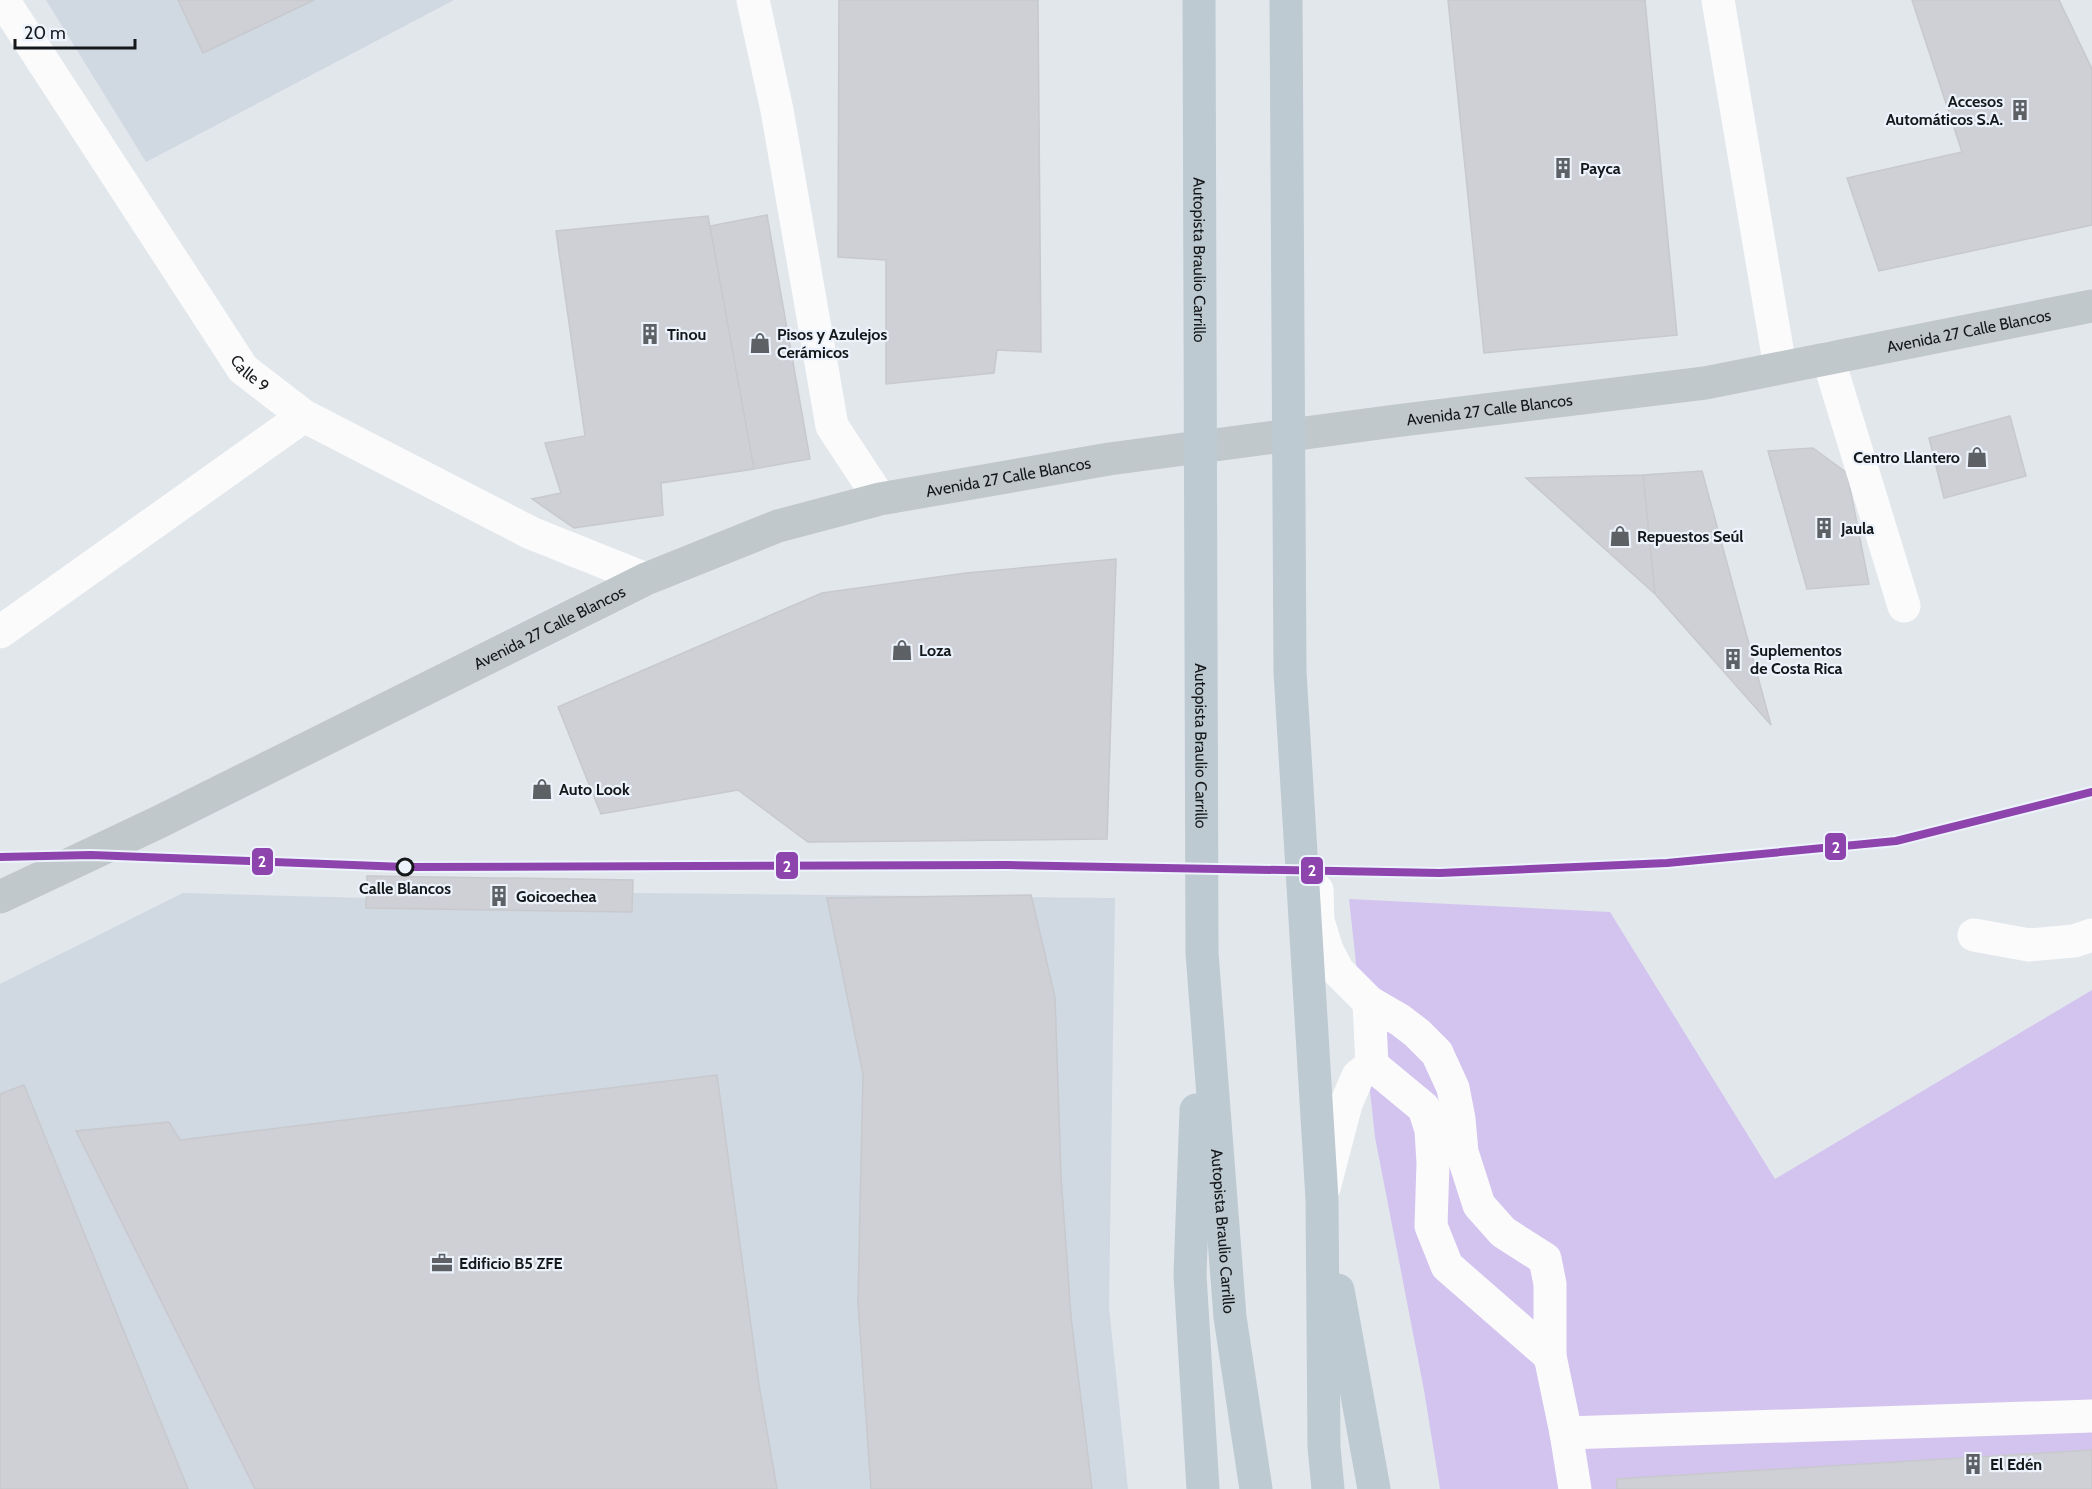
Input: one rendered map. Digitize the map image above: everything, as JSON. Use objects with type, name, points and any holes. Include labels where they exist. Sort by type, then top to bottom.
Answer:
[{"type":"highway","name":"Autopista Braulio Carrillo","points":[[1199,0],[1202,953],[1230,1317],[1256,1489]]},
{"type":"highway","points":[[1286,0],[1290,672],[1322,1199],[1324,1447],[1328,1489]]},
{"type":"highway","points":[[1202,953],[1190,1275],[1203,1489]]},
{"type":"highway","points":[[1322,1199],[1374,1489]]},
{"type":"main road","name":"Avenida 27 Calle Blancos","points":[[0,897],[159,822],[646,579],[778,526],[880,500],[1109,459],[1705,382],[2092,306]]},
{"type":"street","name":"Calle 9","points":[[3,0],[243,369],[304,416],[531,533],[646,579]]},
{"type":"street","points":[[753,0],[777,110],[832,426],[880,500]]},
{"type":"street","points":[[1718,0],[1780,368]]},
{"type":"street","points":[[1828,358],[1904,606]]},
{"type":"street","points":[[0,632],[304,416]]},
{"type":"street","points":[[1290,672],[1308,730],[1318,921],[1327,950],[1338,970],[1369,1002],[1400,1020],[1437,1053],[1453,1088],[1462,1152],[1479,1205],[1503,1232],[1545,1259],[1550,1284],[1550,1356],[1575,1489]]},
{"type":"street","points":[[1974,935],[2030,945],[2074,940],[2092,934]]},
{"type":"street","points":[[1369,1002],[1372,1065],[1424,1108],[1431,1130],[1433,1163],[1431,1226],[1447,1266],[1550,1356]]},
{"type":"street","points":[[1322,1199],[1346,1104],[1358,1076],[1372,1065]]},
{"type":"street","points":[[1566,1433],[2092,1416]]},
{"type":"shaded area","points":[[46,0],[454,0],[146,162]]},
{"type":"shaded area","points":[[183,893],[367,898],[367,908],[632,912],[632,893],[1115,898],[1109,1307],[1128,1489],[0,1489],[0,984]]},
{"type":"shaded area","points":[[1349,899],[1610,912],[1775,1179],[2092,990],[2092,1489],[1440,1489],[1424,1390],[1375,1137]]},
{"type":"building","points":[[178,0],[314,0],[203,53]]},
{"type":"building","points":[[839,0],[1038,0],[1041,352],[997,350],[994,373],[886,384],[886,260],[838,257]]},
{"type":"building","name":"Payca","points":[[1448,0],[1645,0],[1677,335],[1484,353]]},
{"type":"building","name":"Accesos Automáticos S.A.","points":[[1912,0],[2059,0],[2092,69],[2092,225],[1879,271],[1847,178],[1962,152]]},
{"type":"building","name":"Pisos y Azulejos Cerámicos","points":[[767,215],[810,459],[754,469],[710,226]]},
{"type":"building","name":"Tinou","points":[[708,216],[754,469],[661,483],[663,515],[574,528],[532,499],[561,493],[545,443],[585,436],[556,231]]},
{"type":"building","name":"Centro Llantero","points":[[2010,416],[2026,476],[1944,498],[1929,438]]},
{"type":"building","name":"Jaula","points":[[1813,448],[1847,473],[1869,584],[1807,589],[1768,451]]},
{"type":"building","name":"Suplementos de Costa Rica","points":[[1702,471],[1771,725],[1655,594],[1643,475]]},
{"type":"building","name":"Repuestos Seúl","points":[[1643,475],[1655,594],[1526,478]]},
{"type":"building","name":"Loza","points":[[1116,559],[1107,839],[808,842],[738,790],[601,814],[558,707],[822,593],[966,573]]},
{"type":"building","name":"Goicoechea","points":[[367,876],[633,880],[632,912],[366,908]]},
{"type":"building","points":[[1031,895],[1055,997],[1061,1176],[1071,1317],[1092,1489],[871,1489],[858,1302],[863,1074],[827,898]]},
{"type":"building","name":"Edificio B5 ZFE","points":[[717,1075],[759,1385],[777,1489],[255,1489],[76,1131],[169,1122],[180,1140]]},
{"type":"building","points":[[24,1085],[188,1489],[0,1489],[0,1094]]},
{"type":"building","name":"El Edén","points":[[2092,1450],[2092,1489],[1617,1489],[1617,1479]]},
{"type":"transit line","name":"2","points":[[0,857],[91,855],[405,867],[1008,865],[1440,873],[1667,863],[1896,841],[2092,792]]},
{"type":"place","name":"Accesos Automáticos S.A.","points":[[2020,110]]},
{"type":"place","name":"Payca","points":[[1563,168]]},
{"type":"place","name":"Tinou","points":[[650,334]]},
{"type":"place","name":"Pisos y Azulejos Cerámicos","points":[[760,343]]},
{"type":"place","name":"Centro Llantero","points":[[1977,457]]},
{"type":"place","name":"Jaula","points":[[1824,528]]},
{"type":"place","name":"Repuestos Seúl","points":[[1620,536]]},
{"type":"place","name":"Loza","points":[[902,650]]},
{"type":"place","name":"Suplementos de Costa Rica","points":[[1733,659]]},
{"type":"place","name":"Auto Look","points":[[542,789]]},
{"type":"place","name":"Calle Blancos","points":[[405,867]]},
{"type":"place","name":"Goicoechea","points":[[499,896]]},
{"type":"place","name":"Edificio B5 ZFE","points":[[442,1263]]},
{"type":"place","name":"El Edén","points":[[1973,1464]]}]
